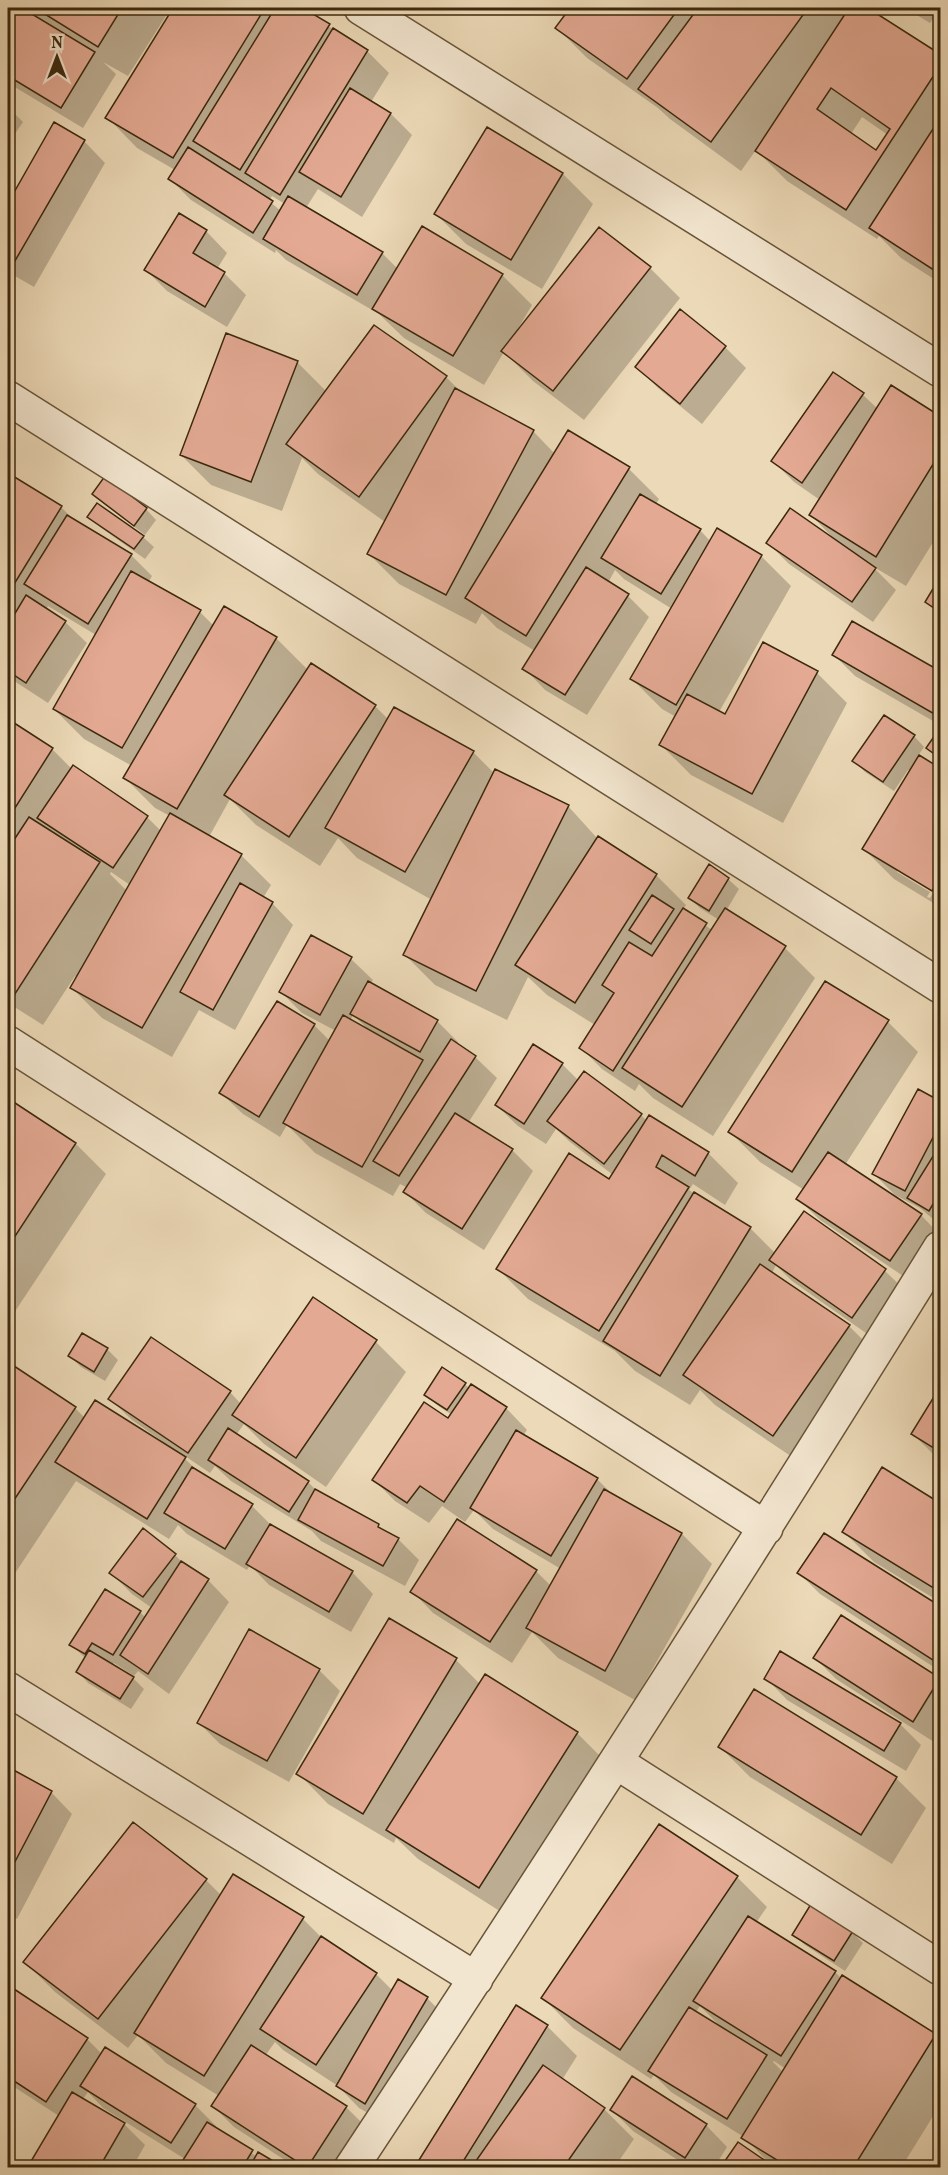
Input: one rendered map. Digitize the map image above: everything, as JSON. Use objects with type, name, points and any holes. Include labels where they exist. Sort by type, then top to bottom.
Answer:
[{"type":"street","points":[[361,8],[940,370]]},
{"type":"street","points":[[8,398],[940,986]]},
{"type":"street","points":[[8,1043],[766,1528]]},
{"type":"street","points":[[351,2168],[476,1979],[766,1528],[940,1248]]},
{"type":"street","points":[[8,1689],[476,1979]]},
{"type":"street","points":[[616,1762],[940,1968]]},
{"type":"building","points":[[8,8],[22,8],[95,52],[61,108],[8,76]]},
{"type":"building","points":[[35,8],[122,8],[98,47]]},
{"type":"building","points":[[173,8],[265,8],[173,158],[105,118]]},
{"type":"building","points":[[275,8],[303,8],[330,24],[240,170],[193,141]]},
{"type":"building","points":[[570,8],[679,8],[627,79],[555,28]]},
{"type":"building","points":[[698,8],[808,8],[711,142],[638,89]]},
{"type":"building","points":[[849,8],[868,8],[940,54],[940,66],[846,210],[755,151]],"holes":[[[831,88],[890,129],[876,150],[817,109]]]},
{"type":"building","points":[[333,28],[368,50],[280,195],[245,173]]},
{"type":"building","points":[[350,88],[391,113],[341,197],[299,172]]},
{"type":"building","points":[[940,118],[940,274],[869,228]]},
{"type":"building","points":[[54,122],[85,140],[12,266],[8,264],[8,203]]},
{"type":"building","points":[[487,127],[563,173],[511,260],[434,214]]},
{"type":"building","points":[[188,147],[273,201],[253,233],[168,179]]},
{"type":"building","points":[[288,196],[383,252],[357,295],[263,239]]},
{"type":"building","points":[[179,213],[207,230],[193,253],[225,272],[205,307],[144,270]]},
{"type":"building","points":[[422,226],[503,274],[453,356],[372,309]]},
{"type":"building","points":[[599,227],[651,267],[553,391],[501,351]]},
{"type":"building","points":[[680,309],[726,346],[680,404],[635,367]]},
{"type":"building","points":[[374,325],[447,376],[359,497],[286,444]]},
{"type":"building","points":[[226,333],[298,361],[251,482],[180,455]]},
{"type":"building","points":[[833,372],[864,393],[802,483],[771,461]]},
{"type":"building","points":[[891,385],[940,416],[940,453],[876,557],[809,515]]},
{"type":"building","points":[[455,388],[534,430],[446,595],[367,554]]},
{"type":"building","points":[[568,430],[630,467],[526,636],[465,598]]},
{"type":"building","points":[[8,473],[62,506],[8,594]]},
{"type":"building","points":[[105,476],[147,508],[134,526],[92,494]]},
{"type":"building","points":[[640,494],[701,529],[661,594],[601,558]]},
{"type":"building","points":[[97,503],[144,536],[134,549],[87,517]]},
{"type":"building","points":[[790,508],[876,568],[852,602],[766,543]]},
{"type":"building","points":[[67,515],[132,554],[88,624],[24,584]]},
{"type":"building","points":[[717,528],[762,555],[676,705],[630,679]]},
{"type":"building","points":[[586,567],[629,594],[565,695],[522,669]]},
{"type":"building","points":[[131,571],[201,610],[122,748],[53,709]]},
{"type":"building","points":[[940,577],[940,612],[925,602]]},
{"type":"building","points":[[26,595],[66,621],[26,683],[8,671],[8,625]]},
{"type":"building","points":[[224,606],[277,637],[177,809],[123,778]]},
{"type":"building","points":[[852,621],[940,671],[940,708],[936,715],[832,655]]},
{"type":"building","points":[[763,642],[818,671],[752,794],[659,745],[687,694],[725,714]]},
{"type":"building","points":[[311,663],[376,705],[289,837],[224,795]]},
{"type":"building","points":[[394,707],[474,751],[405,872],[325,828]]},
{"type":"building","points":[[884,715],[915,735],[883,782],[852,761]]},
{"type":"building","points":[[8,719],[53,748],[8,819]]},
{"type":"building","points":[[940,728],[940,758],[926,748]]},
{"type":"building","points":[[919,755],[940,768],[940,877],[932,891],[862,849]]},
{"type":"building","points":[[73,765],[148,816],[113,868],[37,818]]},
{"type":"building","points":[[495,769],[569,805],[476,991],[403,955]]},
{"type":"building","points":[[170,813],[242,854],[142,1028],[70,988]]},
{"type":"building","points":[[29,817],[100,862],[13,997],[8,993],[8,849]]},
{"type":"building","points":[[598,836],[657,874],[575,1003],[515,965]]},
{"type":"building","points":[[709,864],[729,878],[709,911],[688,898]]},
{"type":"building","points":[[240,883],[273,902],[213,1010],[180,992]]},
{"type":"building","points":[[652,895],[674,909],[651,944],[629,930]]},
{"type":"building","points":[[683,908],[707,923],[613,1071],[579,1048],[614,993],[602,985],[629,942],[652,956]]},
{"type":"building","points":[[725,908],[786,946],[682,1107],[622,1068]]},
{"type":"building","points":[[311,935],[352,957],[320,1015],[279,992]]},
{"type":"building","points":[[368,981],[438,1020],[420,1052],[350,1014]]},
{"type":"building","points":[[825,981],[889,1020],[792,1172],[728,1132]]},
{"type":"building","points":[[277,1001],[315,1024],[259,1117],[219,1093]]},
{"type":"building","points":[[343,1015],[423,1060],[362,1167],[283,1123]]},
{"type":"building","points":[[451,1039],[476,1056],[399,1176],[373,1161]]},
{"type":"building","points":[[533,1044],[563,1063],[524,1124],[495,1105]]},
{"type":"building","points":[[584,1071],[642,1114],[604,1164],[547,1121]]},
{"type":"building","points":[[918,1089],[940,1101],[940,1124],[905,1191],[872,1174]]},
{"type":"building","points":[[9,1099],[76,1143],[8,1247],[8,1101]]},
{"type":"building","points":[[455,1113],[513,1149],[462,1229],[403,1192]]},
{"type":"building","points":[[649,1115],[709,1152],[695,1176],[662,1155],[656,1167],[689,1187],[599,1331],[496,1269],[569,1153],[609,1179]]},
{"type":"building","points":[[940,1145],[940,1192],[929,1211],[907,1198]]},
{"type":"building","points":[[828,1152],[922,1214],[890,1261],[796,1199]]},
{"type":"building","points":[[694,1192],[751,1227],[660,1376],[603,1341]]},
{"type":"building","points":[[804,1211],[886,1269],[852,1318],[769,1260]]},
{"type":"building","points":[[760,1264],[850,1325],[773,1436],[683,1375]]},
{"type":"building","points":[[313,1297],[377,1340],[296,1458],[232,1415]]},
{"type":"building","points":[[82,1333],[108,1348],[94,1372],[68,1356]]},
{"type":"building","points":[[151,1337],[231,1391],[188,1453],[108,1399]]},
{"type":"building","points":[[8,1362],[76,1407],[8,1509]]},
{"type":"building","points":[[442,1367],[466,1383],[447,1410],[424,1395]]},
{"type":"building","points":[[471,1384],[507,1407],[444,1502],[420,1486],[407,1503],[372,1480],[424,1402],[448,1418]]},
{"type":"building","points":[[940,1387],[940,1452],[911,1434]]},
{"type":"building","points":[[95,1400],[186,1457],[147,1519],[55,1462]]},
{"type":"building","points":[[228,1428],[309,1481],[289,1512],[208,1460]]},
{"type":"building","points":[[516,1430],[598,1478],[551,1556],[470,1508]]},
{"type":"building","points":[[192,1467],[253,1504],[225,1549],[164,1513]]},
{"type":"building","points":[[882,1467],[940,1503],[940,1592],[842,1532]]},
{"type":"building","points":[[315,1489],[379,1524],[378,1527],[399,1538],[383,1566],[298,1520]]},
{"type":"building","points":[[604,1489],[682,1533],[605,1671],[526,1628]]},
{"type":"building","points":[[457,1519],[537,1570],[490,1642],[410,1592]]},
{"type":"building","points":[[270,1524],[353,1571],[329,1612],[246,1564]]},
{"type":"building","points":[[143,1528],[176,1554],[143,1597],[109,1573]]},
{"type":"building","points":[[824,1533],[940,1606],[939,1664],[797,1573]]},
{"type":"building","points":[[181,1561],[209,1579],[148,1674],[120,1655]]},
{"type":"building","points":[[105,1589],[141,1611],[113,1655],[92,1643],[85,1654],[69,1645]]},
{"type":"building","points":[[841,1615],[940,1678],[913,1722],[813,1658]]},
{"type":"building","points":[[389,1618],[457,1658],[363,1814],[296,1774]]},
{"type":"building","points":[[249,1629],[320,1669],[267,1761],[197,1723]]},
{"type":"building","points":[[89,1650],[134,1677],[120,1699],[76,1672]]},
{"type":"building","points":[[780,1651],[901,1723],[884,1751],[764,1679]]},
{"type":"building","points":[[485,1674],[578,1732],[479,1888],[386,1830]]},
{"type":"building","points":[[754,1689],[897,1777],[861,1835],[718,1747]]},
{"type":"building","points":[[8,1767],[52,1791],[8,1875]]},
{"type":"building","points":[[133,1822],[207,1879],[98,2019],[23,1962]]},
{"type":"building","points":[[659,1824],[738,1876],[620,2050],[541,1998]]},
{"type":"building","points":[[233,1874],[304,1917],[204,2076],[134,2033]]},
{"type":"building","points":[[811,1904],[853,1931],[834,1961],[792,1935]]},
{"type":"building","points":[[748,1916],[836,1971],[781,2056],[693,2001]]},
{"type":"building","points":[[321,1936],[377,1973],[316,2065],[260,2029]]},
{"type":"building","points":[[842,1975],[936,2034],[853,2168],[825,2168],[815,2161],[810,2168],[790,2168],[741,2138]]},
{"type":"building","points":[[398,1979],[428,1997],[365,2104],[336,2086]]},
{"type":"building","points":[[8,1985],[88,2038],[46,2102],[8,2077]]},
{"type":"building","points":[[516,2005],[548,2025],[459,2168],[414,2168]]},
{"type":"building","points":[[689,2007],[767,2055],[727,2119],[648,2071]]},
{"type":"building","points":[[251,2045],[347,2106],[307,2168],[211,2106]]},
{"type":"building","points":[[105,2047],[196,2104],[171,2143],[80,2086]]},
{"type":"building","points":[[543,2065],[605,2108],[563,2168],[471,2168]]},
{"type":"building","points":[[632,2076],[707,2124],[685,2158],[610,2110]]},
{"type":"building","points":[[72,2092],[125,2123],[99,2168],[27,2168]]},
{"type":"building","points":[[207,2122],[253,2150],[242,2168],[178,2168]]},
{"type":"building","points":[[738,2142],[776,2168],[720,2168]]},
{"type":"building","points":[[258,2152],[285,2168],[249,2168]]}]
